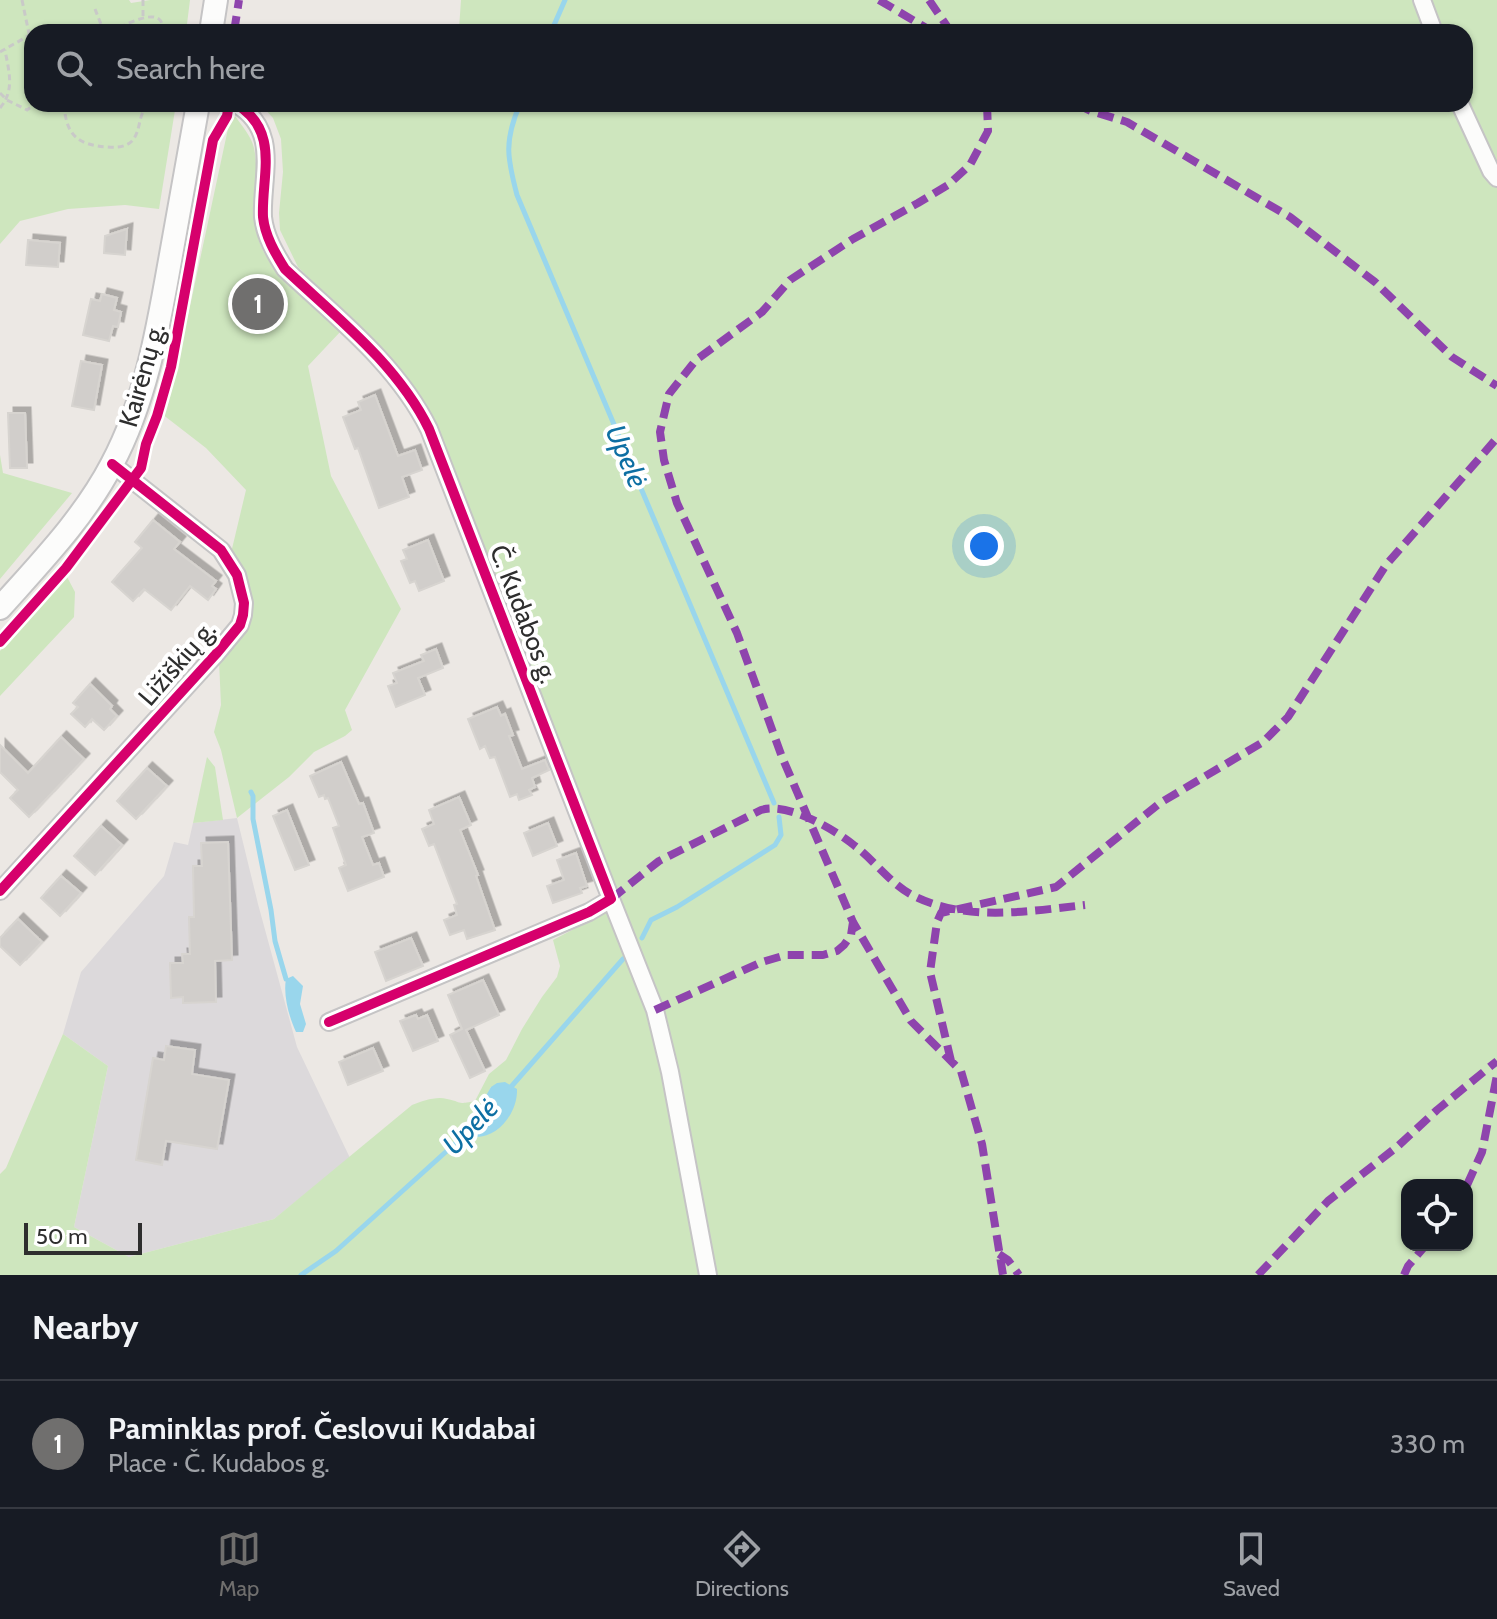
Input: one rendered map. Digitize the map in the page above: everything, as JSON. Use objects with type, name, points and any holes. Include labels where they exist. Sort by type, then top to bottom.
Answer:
[{"type":"main road","points":[[212,24],[216,0]]},
{"type":"main road","name":"Kairėnų g.","points":[[0,608],[86,507],[112,464],[134,415],[147,378],[158,330],[197,112]]},
{"type":"street","points":[[1422,0],[1431,24]]},
{"type":"street","name":"Č. Kudabos g.","points":[[246,112],[262,135],[267,153],[263,216],[265,230],[277,258],[392,373],[417,405],[434,444],[655,1010],[670,1072],[708,1275]]},
{"type":"street","points":[[1464,112],[1497,178]]},
{"type":"street","name":"Ližiškių g.","points":[[0,891],[216,654],[240,625],[243,615],[244,603],[237,575],[221,550],[112,464]]},
{"type":"street","points":[[329,1022],[589,912],[611,899]]},
{"type":"path","points":[[22,0],[27,24]]},
{"type":"path","points":[[143,0],[143,18]]},
{"type":"path","points":[[95,9],[101,24]]},
{"type":"path","points":[[129,24],[155,17],[162,24]]},
{"type":"path","points":[[0,108],[7,100],[12,82],[2,51],[24,39]]},
{"type":"path","points":[[0,93],[24,108]]},
{"type":"path","points":[[66,112],[70,132],[77,139],[94,146],[114,148],[133,141],[142,112]]},
{"type":"path","points":[[258,304],[285,269]]},
{"type":"shaded area","points":[[237,818],[297,1047],[350,1158],[274,1219],[129,1257],[74,1227],[108,1066],[63,1034],[81,972],[164,876],[174,842],[188,845],[193,823]]},
{"type":"green space","points":[[0,0],[129,0],[131,3],[190,0],[187,24],[24,24],[24,112],[175,112],[159,209],[125,205],[68,209],[20,221],[0,244]]},
{"type":"green space","points":[[461,0],[1497,0],[1497,1275],[0,1275],[0,1174],[6,1168],[63,1034],[108,1066],[74,1227],[129,1257],[274,1219],[412,1105],[438,1098],[462,1103],[475,1101],[489,1074],[506,1060],[522,1029],[557,977],[560,966],[553,940],[597,917],[620,898],[434,428],[398,369],[298,267],[280,230],[281,139],[267,112],[1473,112],[1473,24],[459,24]],"holes":[[[491,1087],[507,1119],[468,1132],[468,1119],[483,1103]]]},
{"type":"green space","points":[[235,116],[254,148],[255,222],[261,246],[285,281],[341,331],[308,366],[331,476],[401,609],[345,710],[352,730],[314,752],[289,777],[237,818],[214,732],[221,705],[219,661],[247,624],[231,553],[246,490],[206,448],[162,414],[189,311],[229,124]]},
{"type":"green space","points":[[0,455],[3,473],[72,493],[0,579]]},
{"type":"green space","points":[[66,575],[75,592],[74,617],[0,696],[0,651]]},
{"type":"green space","points":[[207,757],[215,767],[223,820],[193,823]]},
{"type":"water","points":[[293,976],[303,986],[300,1004],[306,1024],[303,1032],[296,1032],[287,1006],[286,979]]},
{"type":"water","points":[[505,1082],[517,1089],[510,1115],[491,1134],[474,1137],[465,1127],[469,1116],[480,1106],[491,1087]]},
{"type":"building","points":[[127,229],[125,255],[104,253],[105,236]]},
{"type":"building","points":[[28,240],[60,243],[58,267],[26,265]]},
{"type":"building","points":[[102,294],[117,298],[114,310],[121,312],[118,327],[113,326],[109,341],[83,335],[91,299],[100,301]]},
{"type":"building","points":[[81,361],[102,365],[94,410],[72,406]]},
{"type":"building","points":[[375,395],[398,456],[415,450],[422,470],[402,477],[409,497],[379,508],[358,448],[355,449],[343,417],[361,410],[358,402]]},
{"type":"building","points":[[8,413],[25,413],[27,468],[10,468]]},
{"type":"building","points":[[153,520],[180,542],[174,549],[216,581],[212,586],[216,589],[208,600],[190,586],[171,610],[144,589],[133,601],[112,582],[142,548],[135,542]]},
{"type":"building","points":[[428,540],[444,581],[419,591],[415,581],[410,583],[401,561],[407,559],[403,550]]},
{"type":"building","points":[[436,649],[443,668],[418,678],[425,695],[396,707],[388,686],[397,683],[393,673],[424,661],[421,655]]},
{"type":"building","points":[[90,684],[112,706],[110,709],[117,716],[104,730],[92,719],[85,727],[71,714],[78,707],[73,703]]},
{"type":"building","points":[[497,707],[501,716],[505,714],[513,735],[509,736],[522,769],[545,760],[549,770],[532,778],[535,787],[529,790],[532,795],[519,800],[517,794],[510,797],[495,757],[490,758],[485,746],[480,749],[468,719]]},
{"type":"building","points":[[61,737],[84,759],[29,817],[10,798],[18,790],[0,772],[0,745],[28,773]]},
{"type":"building","points":[[341,762],[359,804],[363,803],[374,833],[362,837],[373,865],[379,863],[384,877],[348,891],[339,868],[346,865],[333,828],[339,826],[328,798],[325,799],[324,795],[319,797],[310,776]]},
{"type":"building","points":[[147,768],[167,786],[136,819],[117,801]]},
{"type":"building","points":[[459,797],[471,825],[460,830],[495,930],[467,939],[464,930],[450,935],[444,920],[457,915],[454,905],[457,904],[434,844],[429,846],[422,829],[434,824],[429,810]]},
{"type":"building","points":[[287,810],[309,865],[295,870],[273,816]]},
{"type":"building","points":[[548,823],[557,846],[533,856],[524,833]]},
{"type":"building","points":[[101,826],[122,845],[95,875],[74,856]]},
{"type":"building","points":[[228,842],[232,960],[215,961],[216,1002],[183,1003],[183,997],[171,998],[170,963],[183,963],[182,954],[190,954],[189,917],[194,917],[193,866],[202,866],[201,843]]},
{"type":"building","points":[[576,853],[587,886],[580,888],[582,893],[553,903],[547,886],[564,880],[557,860]]},
{"type":"building","points":[[61,876],[81,893],[60,916],[41,898]]},
{"type":"building","points":[[18,919],[42,942],[20,965],[0,946],[0,938]]},
{"type":"building","points":[[411,938],[423,966],[386,981],[375,952]]},
{"type":"building","points":[[483,980],[499,1015],[466,1030],[485,1071],[470,1078],[450,1035],[462,1029],[448,995]]},
{"type":"building","points":[[416,1015],[418,1019],[427,1015],[438,1041],[413,1051],[400,1021]]},
{"type":"building","points":[[166,1046],[195,1050],[192,1074],[229,1080],[217,1149],[166,1141],[162,1165],[136,1160],[153,1058],[164,1060]]},
{"type":"building","points":[[373,1048],[383,1071],[348,1085],[339,1062]]},
{"type":"waterway","name":"Upelė","points":[[554,24],[565,0]]},
{"type":"waterway","name":"Upelė","points":[[517,112],[509,139],[511,170],[517,195],[774,803]]},
{"type":"waterway","points":[[251,792],[275,941],[286,979]]},
{"type":"waterway","name":"Upelė","points":[[642,938],[651,920],[775,845],[781,835],[779,817]]},
{"type":"waterway","name":"Upelė","points":[[510,1088],[623,959]]},
{"type":"waterway","name":"Upelė","points":[[301,1275],[336,1251],[470,1130]]},
{"type":"marked path","points":[[235,24],[239,0]]},
{"type":"marked path","points":[[879,0],[920,24]]},
{"type":"marked path","points":[[929,0],[946,24]]},
{"type":"marked path","points":[[987,112],[988,131],[970,165],[948,185],[853,239],[790,280],[762,312],[696,360],[669,394],[660,432],[664,460],[677,503],[737,633],[782,757],[853,922],[911,1021],[961,1071],[982,1144],[1003,1275]]},
{"type":"marked path","points":[[1094,112],[1127,122],[1290,217],[1375,282],[1452,357],[1497,386]]},
{"type":"marked path","points":[[951,1061],[930,972],[941,913],[1056,887],[1160,803],[1263,742],[1288,717],[1386,565],[1497,438]]},
{"type":"marked path","points":[[611,899],[659,861],[761,810],[772,809],[797,813],[835,832],[863,852],[899,887],[936,905],[999,913],[1085,905]]},
{"type":"marked path","points":[[655,1010],[762,962],[786,955],[823,955],[837,951],[851,935],[853,922]]},
{"type":"marked path","points":[[1258,1275],[1328,1201],[1497,1061]]},
{"type":"marked path","points":[[1470,1179],[1482,1152],[1497,1075]]},
{"type":"marked path","points":[[1404,1275],[1421,1251]]},
{"type":"marked path","points":[[999,1254],[1019,1275]]},
{"type":"cycle path","points":[[0,642],[66,568],[141,468],[171,367],[213,140],[228,112]]},
{"type":"cycle path","points":[[246,112],[259,127],[264,141],[263,217],[274,251],[285,269],[383,362],[416,405],[429,429],[611,899],[589,912],[329,1022]]},
{"type":"cycle path","points":[[0,891],[216,654],[240,625],[243,615],[244,603],[237,575],[221,550],[112,464]]},
{"type":"place","name":"Paminklas prof. Česlovui Kudabai","points":[[258,304]]}]
